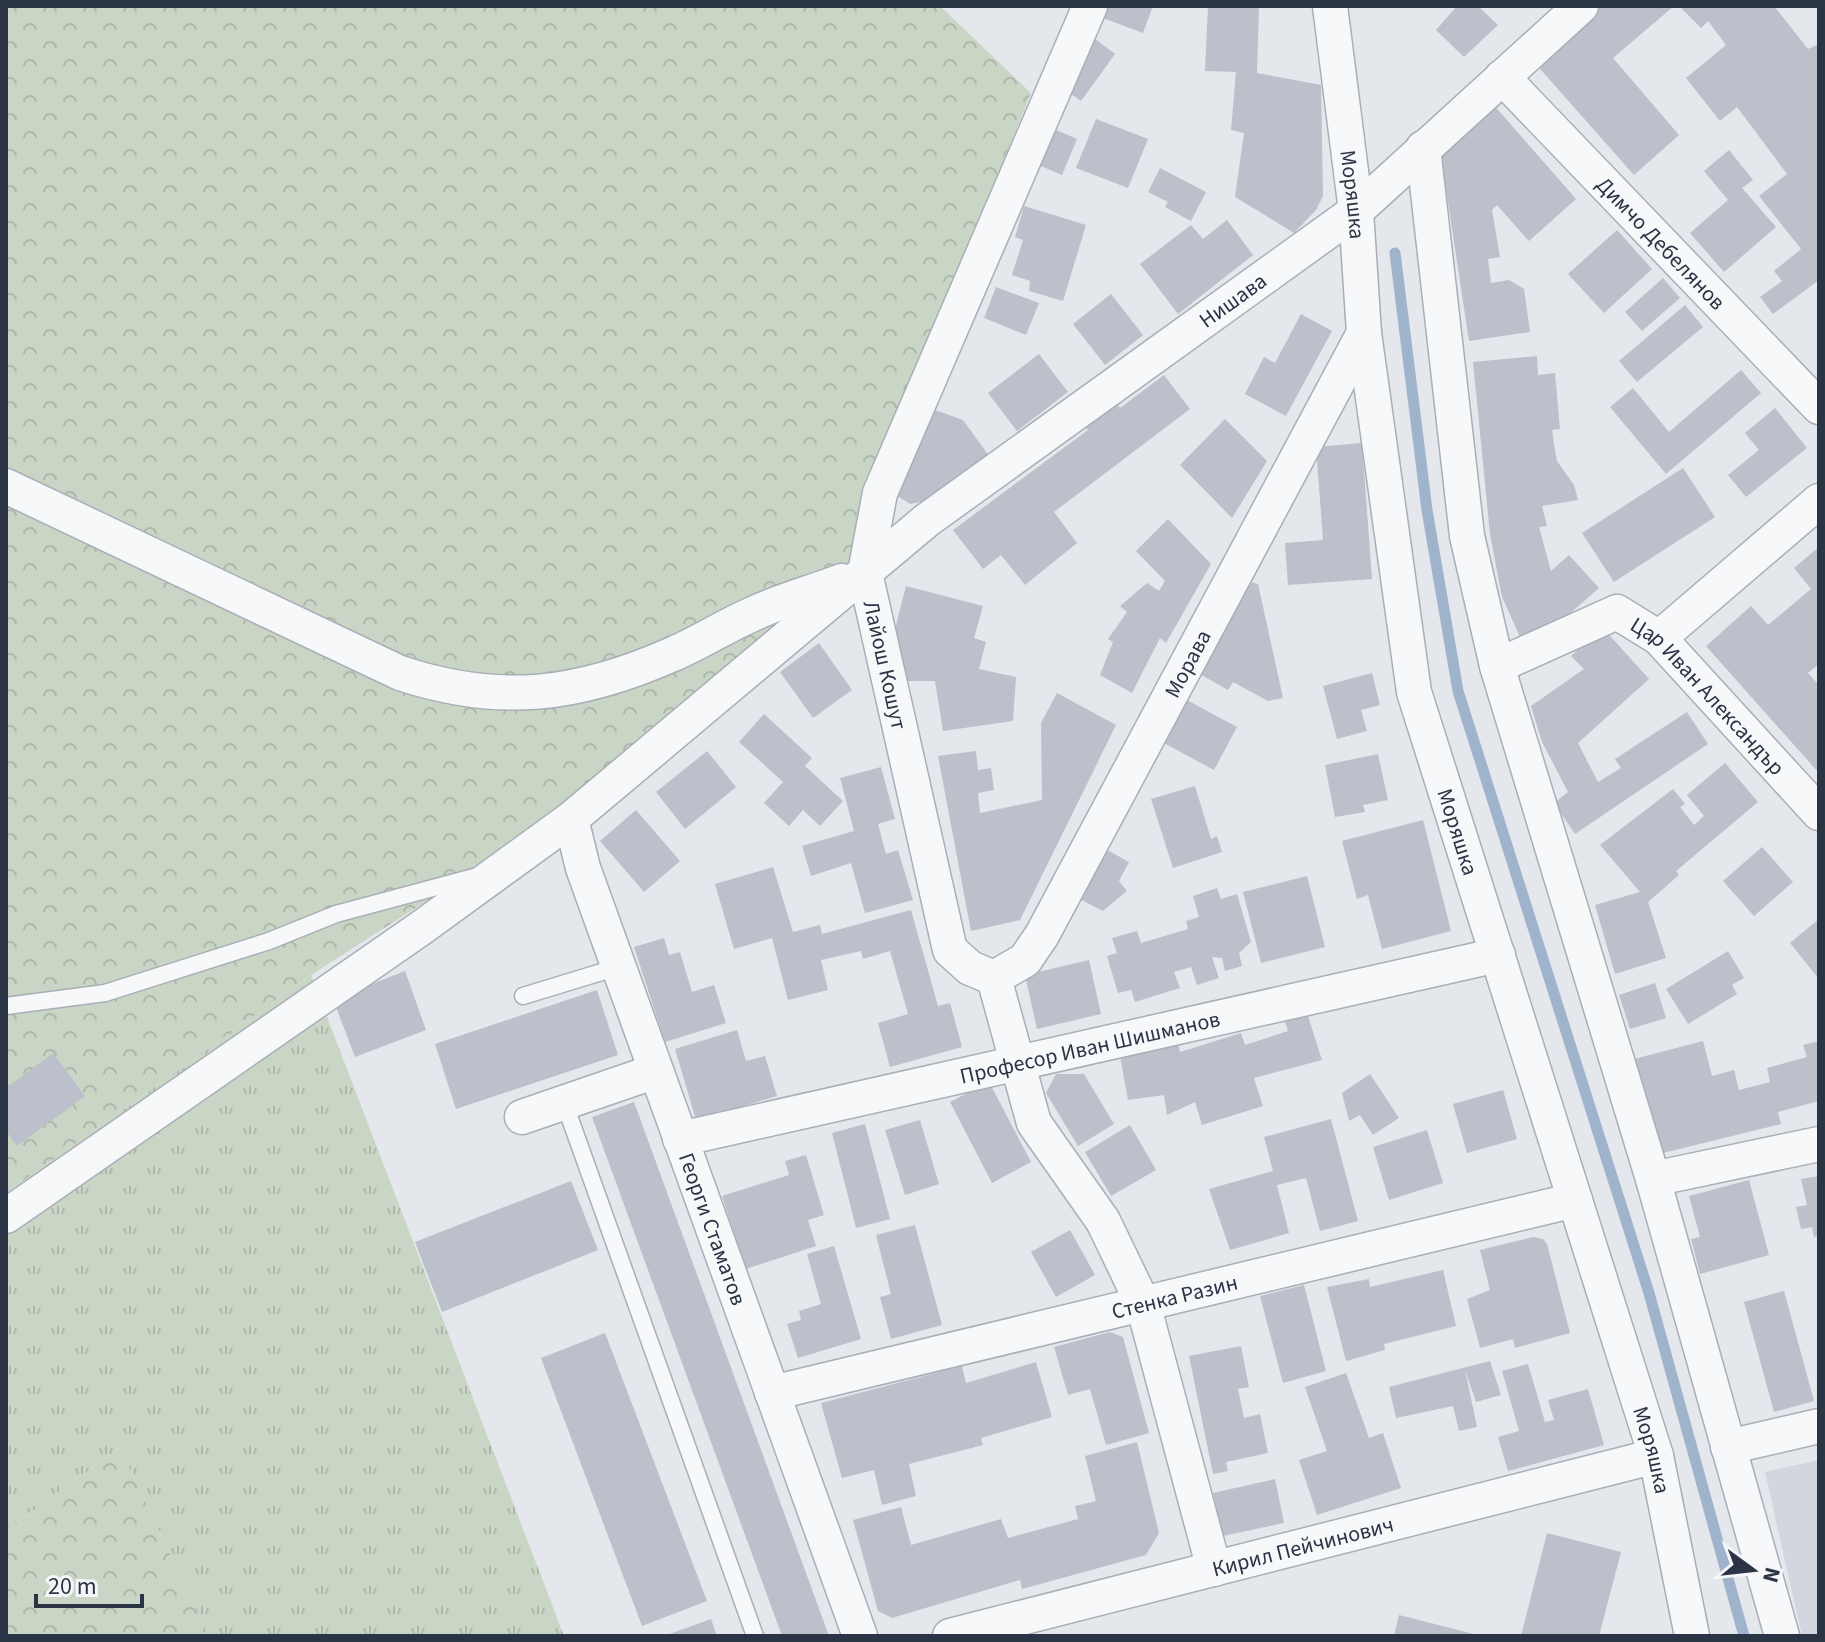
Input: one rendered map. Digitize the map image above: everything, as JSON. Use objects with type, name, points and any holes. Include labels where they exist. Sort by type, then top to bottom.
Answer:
[{"type":"street","name":"Лайош Кошут","points":[[994,978],[970,968],[950,950],[865,573],[880,493],[1090,6]]},
{"type":"street","name":"Моряшка","points":[[1330,6],[1356,211],[1364,333],[1414,692],[1656,1456],[1692,1636]]},
{"type":"street","name":"Нишава","points":[[6,1216],[571,819],[927,520],[1356,211],[1581,6]]},
{"type":"street","name":"Димчо Дебелянов","points":[[1502,77],[1819,407]]},
{"type":"street","points":[[1423,148],[1467,536],[1497,666],[1653,1179],[1782,1636]]},
{"type":"street","name":"Морава","points":[[994,978],[1025,960],[1042,935],[1364,333]]},
{"type":"street","points":[[6,486],[400,673],[449,689],[513,693],[589,686],[674,654],[756,612],[865,573]]},
{"type":"street","points":[[1659,638],[1819,501]]},
{"type":"street","name":"Цар Иван Александър","points":[[1497,666],[1617,612],[1659,638],[1819,813]]},
{"type":"street","name":"Георги Стаматов","points":[[571,819],[583,868],[618,967],[860,1636]]},
{"type":"street","name":"Професор Иван Шишманов","points":[[680,1139],[1498,955]]},
{"type":"street","points":[[994,978],[1034,1123],[1103,1221],[1143,1304],[1214,1569]]},
{"type":"street","points":[[522,1117],[656,1071]]},
{"type":"street","points":[[1653,1179],[1819,1144]]},
{"type":"street","name":"Стенка Разин","points":[[772,1393],[1575,1200]]},
{"type":"street","points":[[1728,1447],[1819,1426]]},
{"type":"street","name":"Кирил Пейчинович","points":[[950,1636],[1656,1456]]},
{"type":"lane","points":[[6,1006],[105,993],[269,941],[336,914],[502,869]]},
{"type":"lane","points":[[523,996],[618,967]]},
{"type":"lane","points":[[564,1102],[755,1636]]},
{"type":"shaded area","points":[[1819,1460],[1819,1636],[1802,1636],[1765,1472]]},
{"type":"green space","points":[[6,6],[940,6],[1031,93],[872,484],[852,571],[498,855],[311,975],[6,1193]]},
{"type":"green space","points":[[311,975],[564,1636],[209,1636],[120,1448],[6,1530],[6,1193]]},
{"type":"green space","points":[[120,1448],[209,1636],[6,1636],[6,1530]]},
{"type":"building","points":[[1107,6],[1153,6],[1143,33],[1103,18]]},
{"type":"building","points":[[1208,6],[1259,6],[1257,73],[1321,85],[1323,196],[1316,210],[1294,233],[1235,197],[1244,133],[1231,130],[1236,72],[1205,71]]},
{"type":"building","points":[[1457,6],[1478,6],[1498,25],[1464,57],[1436,30]]},
{"type":"building","points":[[1597,6],[1674,6],[1613,58],[1679,135],[1634,175],[1534,62]]},
{"type":"building","points":[[1679,6],[1774,6],[1808,49],[1819,44],[1819,280],[1773,314],[1760,297],[1782,281],[1774,271],[1801,249],[1759,196],[1787,174],[1737,107],[1720,121],[1686,78],[1726,45],[1708,21],[1701,28]]},
{"type":"building","points":[[1095,39],[1115,54],[1081,101],[1061,87]]},
{"type":"building","points":[[1492,103],[1576,199],[1529,241],[1497,205],[1492,210],[1500,257],[1488,259],[1491,283],[1509,280],[1524,289],[1530,332],[1469,341],[1440,149]]},
{"type":"building","points":[[1096,119],[1148,139],[1128,188],[1076,168]]},
{"type":"building","points":[[1054,129],[1077,139],[1062,175],[1032,162]]},
{"type":"building","points":[[1729,150],[1753,180],[1742,188],[1776,227],[1724,272],[1690,233],[1728,200],[1704,171]]},
{"type":"building","points":[[1160,168],[1206,192],[1191,221],[1165,207],[1168,202],[1148,192]]},
{"type":"building","points":[[1024,206],[1086,225],[1063,301],[1029,291],[1030,281],[1012,275],[1023,240],[1015,237]]},
{"type":"building","points":[[1227,220],[1253,255],[1178,314],[1140,264],[1191,225],[1203,239]]},
{"type":"building","points":[[1617,230],[1652,269],[1604,313],[1568,274]]},
{"type":"building","points":[[1663,278],[1680,298],[1642,331],[1625,312]]},
{"type":"building","points":[[996,287],[1039,303],[1026,335],[984,318]]},
{"type":"building","points":[[1111,294],[1143,335],[1105,365],[1073,324]]},
{"type":"building","points":[[1685,305],[1703,327],[1637,382],[1619,361]]},
{"type":"building","points":[[1301,314],[1332,331],[1286,416],[1245,394],[1264,357],[1275,363]]},
{"type":"building","points":[[1039,354],[1068,392],[1017,431],[988,393]]},
{"type":"building","points":[[1537,356],[1538,375],[1555,373],[1560,429],[1552,430],[1557,461],[1574,485],[1578,500],[1542,506],[1547,526],[1539,527],[1551,571],[1569,555],[1599,588],[1542,638],[1524,646],[1502,597],[1490,534],[1473,362]]},
{"type":"building","points":[[1741,370],[1761,393],[1666,474],[1610,407],[1633,388],[1669,432]]},
{"type":"building","points":[[1164,375],[1190,409],[1054,512],[1077,543],[1025,585],[1001,555],[983,569],[953,530],[1088,430],[1083,424],[1114,399],[1120,408]]},
{"type":"building","points":[[927,407],[963,420],[989,456],[921,502],[910,504],[896,495]]},
{"type":"building","points":[[1775,408],[1807,448],[1746,497],[1728,475],[1759,450],[1745,433]]},
{"type":"building","points":[[1225,419],[1267,461],[1232,518],[1180,465]]},
{"type":"building","points":[[1362,443],[1372,579],[1288,585],[1285,543],[1323,540],[1316,447]]},
{"type":"building","points":[[1683,468],[1715,517],[1614,582],[1582,533]]},
{"type":"building","points":[[1168,519],[1211,564],[1166,643],[1160,638],[1132,693],[1100,675],[1113,642],[1108,639],[1127,612],[1120,606],[1147,583],[1159,591],[1165,581],[1136,551]]},
{"type":"building","points":[[1819,547],[1819,664],[1808,673],[1819,685],[1819,773],[1706,646],[1751,606],[1768,625],[1811,589],[1794,568]]},
{"type":"building","points":[[1247,581],[1258,584],[1283,698],[1268,701],[1233,682],[1228,690],[1196,672]]},
{"type":"building","points":[[906,586],[983,606],[974,638],[986,642],[979,669],[1016,677],[1013,721],[943,731],[935,681],[904,681],[893,637]]},
{"type":"building","points":[[1602,627],[1649,679],[1578,743],[1598,782],[1621,768],[1615,759],[1687,712],[1708,744],[1575,834],[1554,803],[1568,792],[1542,742],[1531,706],[1584,669],[1571,656]]},
{"type":"building","points":[[819,643],[852,690],[813,718],[780,672]]},
{"type":"building","points":[[1372,673],[1380,705],[1361,710],[1367,731],[1337,739],[1323,686]]},
{"type":"building","points":[[1057,693],[1116,725],[1020,920],[971,931],[938,756],[976,751],[978,770],[991,768],[994,790],[978,793],[980,813],[1042,800],[1041,723]]},
{"type":"building","points":[[1183,698],[1237,727],[1214,770],[1160,741]]},
{"type":"building","points":[[764,714],[812,758],[805,766],[843,801],[820,826],[803,810],[789,826],[764,803],[783,782],[739,742]]},
{"type":"building","points":[[707,751],[736,787],[685,829],[656,792]]},
{"type":"building","points":[[1378,754],[1388,800],[1363,805],[1365,812],[1335,817],[1325,765]]},
{"type":"building","points":[[1725,763],[1758,802],[1676,871],[1679,875],[1648,902],[1666,958],[1615,974],[1595,905],[1640,892],[1600,845],[1673,789],[1685,804],[1680,807],[1694,825],[1704,816],[1687,795]]},
{"type":"building","points":[[881,767],[895,819],[878,824],[886,854],[898,850],[913,900],[865,913],[851,863],[811,876],[802,846],[854,831],[840,778]]},
{"type":"building","points":[[1195,786],[1211,839],[1217,836],[1222,852],[1173,868],[1151,799]]},
{"type":"building","points":[[636,810],[680,861],[644,892],[600,841]]},
{"type":"building","points":[[1423,820],[1451,931],[1382,949],[1368,895],[1357,899],[1342,841]]},
{"type":"building","points":[[1100,846],[1129,862],[1119,881],[1127,891],[1103,911],[1074,896]]},
{"type":"building","points":[[1762,847],[1793,882],[1754,916],[1723,881]]},
{"type":"building","points":[[773,867],[793,932],[820,925],[822,934],[911,910],[938,1006],[950,1003],[962,1047],[890,1067],[878,1023],[908,1014],[890,951],[863,959],[861,951],[821,960],[828,990],[788,1000],[772,938],[734,949],[715,884]]},
{"type":"building","points":[[1307,876],[1325,947],[1261,963],[1243,892]]},
{"type":"building","points":[[1217,888],[1221,899],[1237,894],[1251,942],[1239,953],[1242,966],[1225,971],[1222,958],[1212,957],[1219,978],[1197,985],[1191,967],[1174,972],[1180,988],[1135,1002],[1131,990],[1118,993],[1107,956],[1117,953],[1112,938],[1137,931],[1141,943],[1188,929],[1186,921],[1199,917],[1193,896]]},
{"type":"building","points":[[1819,919],[1819,979],[1790,943]]},
{"type":"building","points":[[664,938],[669,955],[680,952],[692,992],[714,985],[726,1023],[665,1042],[634,947]]},
{"type":"building","points":[[1728,951],[1744,978],[1732,985],[1737,994],[1688,1024],[1666,989]]},
{"type":"building","points":[[1089,960],[1101,1014],[1037,1029],[1025,975]]},
{"type":"building","points":[[405,971],[426,1030],[355,1057],[333,999]]},
{"type":"building","points":[[1655,983],[1666,1018],[1630,1029],[1619,995]]},
{"type":"building","points":[[597,990],[618,1055],[456,1109],[435,1044]]},
{"type":"building","points":[[1308,1016],[1322,1060],[1254,1078],[1263,1106],[1202,1125],[1195,1102],[1167,1115],[1164,1095],[1128,1100],[1120,1056],[1178,1042],[1180,1052],[1241,1033],[1245,1045],[1288,1031],[1285,1022]]},
{"type":"building","points":[[737,1030],[746,1061],[765,1056],[777,1096],[696,1120],[675,1049]]},
{"type":"building","points":[[1703,1041],[1712,1076],[1734,1070],[1739,1090],[1770,1082],[1767,1068],[1807,1057],[1803,1045],[1819,1041],[1819,1101],[1778,1112],[1781,1124],[1663,1153],[1634,1059]]},
{"type":"building","points":[[53,1053],[85,1096],[17,1146],[6,1131],[6,1088]]},
{"type":"building","points":[[1056,1074],[1084,1074],[1114,1124],[1078,1146],[1046,1093]]},
{"type":"building","points":[[1370,1074],[1399,1118],[1373,1135],[1360,1115],[1349,1121],[1342,1093]]},
{"type":"building","points":[[989,1082],[1031,1162],[992,1183],[950,1102]]},
{"type":"building","points":[[1503,1090],[1517,1139],[1467,1153],[1453,1104]]},
{"type":"building","points":[[634,1102],[829,1636],[782,1636],[592,1117]]},
{"type":"building","points":[[1331,1119],[1358,1221],[1320,1231],[1306,1178],[1277,1185],[1289,1233],[1230,1250],[1209,1189],[1273,1171],[1264,1137]]},
{"type":"building","points":[[920,1120],[939,1184],[905,1195],[885,1130]]},
{"type":"building","points":[[865,1124],[890,1219],[856,1228],[832,1133]]},
{"type":"building","points":[[1130,1125],[1156,1170],[1111,1196],[1085,1152]]},
{"type":"building","points":[[1427,1130],[1443,1183],[1389,1200],[1373,1147]]},
{"type":"building","points":[[806,1155],[824,1215],[808,1220],[816,1246],[746,1269],[722,1196],[789,1175],[785,1161]]},
{"type":"building","points":[[1819,1176],[1819,1236],[1814,1237],[1812,1227],[1801,1229],[1796,1207],[1807,1205],[1801,1179]]},
{"type":"building","points":[[1749,1180],[1769,1255],[1700,1274],[1691,1239],[1700,1237],[1689,1196]]},
{"type":"building","points":[[571,1181],[598,1250],[442,1312],[415,1242]]},
{"type":"building","points":[[915,1225],[942,1325],[891,1339],[880,1297],[891,1294],[876,1235]]},
{"type":"building","points":[[1070,1230],[1095,1275],[1056,1297],[1031,1252]]},
{"type":"building","points":[[1533,1237],[1543,1239],[1547,1244],[1570,1333],[1515,1348],[1513,1339],[1480,1348],[1467,1299],[1490,1290],[1480,1250]]},
{"type":"building","points":[[834,1246],[861,1339],[798,1358],[787,1324],[801,1320],[799,1311],[821,1304],[807,1254]]},
{"type":"building","points":[[1443,1270],[1456,1326],[1384,1344],[1385,1350],[1346,1361],[1327,1287],[1369,1279],[1370,1287]]},
{"type":"building","points":[[1304,1285],[1326,1371],[1283,1383],[1260,1296]]},
{"type":"building","points":[[1784,1291],[1814,1401],[1774,1412],[1744,1302]]},
{"type":"building","points":[[1110,1332],[1123,1337],[1149,1433],[1106,1445],[1090,1389],[1068,1395],[1054,1347]]},
{"type":"building","points":[[605,1333],[707,1601],[642,1626],[541,1358]]},
{"type":"building","points":[[1241,1346],[1249,1387],[1238,1389],[1244,1418],[1260,1414],[1268,1453],[1226,1462],[1228,1471],[1213,1474],[1189,1356]]},
{"type":"building","points":[[1490,1361],[1501,1395],[1476,1402],[1465,1370],[1477,1427],[1459,1431],[1453,1406],[1396,1418],[1389,1387]]},
{"type":"building","points":[[1036,1362],[1052,1417],[981,1438],[983,1445],[909,1464],[916,1496],[882,1505],[874,1470],[842,1478],[821,1403],[962,1366],[966,1383]]},
{"type":"building","points":[[1528,1364],[1545,1422],[1554,1420],[1548,1400],[1588,1389],[1604,1445],[1508,1471],[1498,1437],[1519,1431],[1502,1371]]},
{"type":"building","points":[[1346,1373],[1369,1438],[1383,1433],[1401,1488],[1317,1515],[1299,1460],[1327,1451],[1305,1387]]},
{"type":"building","points":[[1137,1442],[1159,1533],[1146,1555],[1022,1589],[1020,1580],[892,1618],[878,1611],[853,1520],[901,1507],[911,1545],[1001,1519],[1008,1538],[1078,1519],[1075,1506],[1096,1501],[1085,1456]]},
{"type":"building","points":[[1275,1479],[1284,1523],[1223,1536],[1213,1493]]},
{"type":"building","points":[[1547,1533],[1621,1552],[1599,1636],[1521,1636]]},
{"type":"building","points":[[1399,1615],[1478,1635],[1478,1636],[1394,1636]]},
{"type":"building","points":[[711,1619],[717,1636],[664,1636]]},
{"type":"waterway","points":[[1395,253],[1427,510],[1458,691],[1649,1293],[1744,1636]]}]
